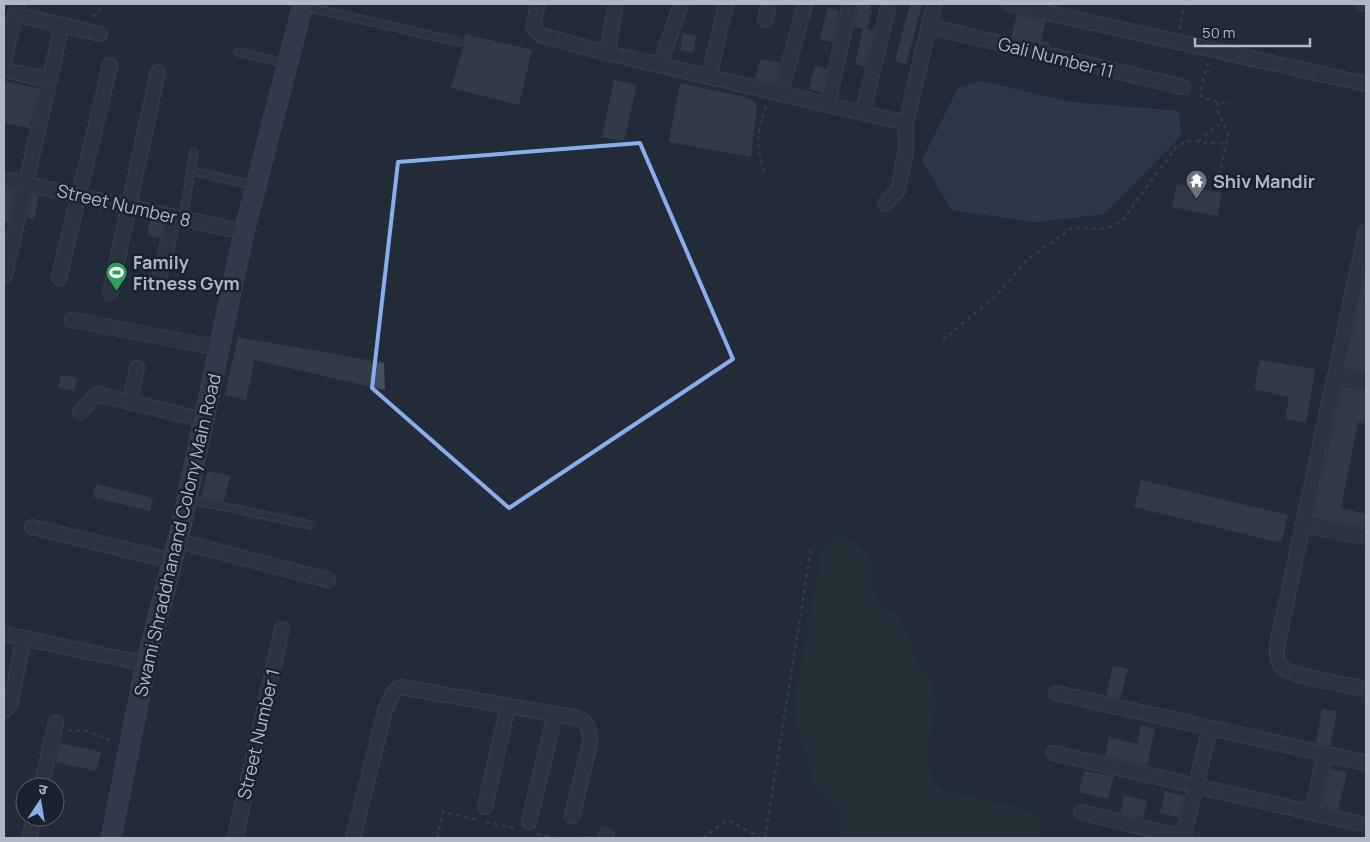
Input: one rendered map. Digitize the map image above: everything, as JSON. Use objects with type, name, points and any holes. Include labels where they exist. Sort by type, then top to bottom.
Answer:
[{"type":"street","points":[[538,4],[534,22],[535,31],[541,35],[607,53],[906,123]]},
{"type":"street","points":[[660,65],[681,4]]},
{"type":"street","points":[[709,76],[726,4]]},
{"type":"street","points":[[765,20],[768,4]]},
{"type":"street","points":[[775,92],[805,4]]},
{"type":"street","points":[[828,104],[850,4]]},
{"type":"street","points":[[863,112],[888,4]]},
{"type":"street","points":[[885,204],[898,190],[906,150],[906,123],[934,4]]},
{"type":"street","points":[[1009,4],[1366,84]]},
{"type":"street","name":"Swami Shraddhanand Colony Main Road","points":[[111,838],[146,664],[178,542],[244,232],[303,5]]},
{"type":"street","points":[[4,60],[16,9],[62,25],[100,34]]},
{"type":"street","points":[[607,53],[615,9]]},
{"type":"street","points":[[5,275],[62,25]]},
{"type":"street","name":"Gali Number 11","points":[[928,26],[1184,87]]},
{"type":"street","points":[[59,278],[77,194],[110,66]]},
{"type":"street","points":[[4,70],[50,80]]},
{"type":"street","points":[[110,293],[158,72]]},
{"type":"street","name":"Street Number 8","points":[[4,179],[244,232]]},
{"type":"street","points":[[160,275],[179,218]]},
{"type":"street","points":[[1366,230],[1302,525],[1276,658],[1281,666],[1292,672],[1366,689]]},
{"type":"street","points":[[72,320],[219,348]]},
{"type":"street","points":[[130,402],[137,368]]},
{"type":"street","points":[[1336,375],[1366,382]]},
{"type":"street","points":[[80,412],[97,394],[204,420]]},
{"type":"street","points":[[1302,525],[1366,537]]},
{"type":"street","points":[[32,527],[172,561]]},
{"type":"street","points":[[178,542],[328,580]]},
{"type":"street","name":"Street Number 1","points":[[234,838],[282,629]]},
{"type":"street","points":[[4,634],[146,664]]},
{"type":"street","points":[[4,711],[10,704],[24,638]]},
{"type":"street","points":[[352,838],[386,711],[394,691],[401,687],[555,714],[580,719],[587,724],[590,731],[572,816]]},
{"type":"street","points":[[1056,694],[1366,763]]},
{"type":"street","points":[[485,807],[508,706]]},
{"type":"street","points":[[525,828],[555,714]]},
{"type":"street","points":[[43,777],[55,726]]},
{"type":"street","points":[[1081,812],[1184,838],[1210,728]]},
{"type":"street","points":[[1052,752],[1366,825]]},
{"type":"street","points":[[1312,813],[1324,754]]},
{"type":"lane","points":[[303,5],[459,42]]},
{"type":"lane","points":[[238,52],[288,64]]},
{"type":"lane","points":[[179,218],[192,171],[194,152]]},
{"type":"lane","points":[[192,171],[256,186]]},
{"type":"lane","points":[[187,499],[310,525]]},
{"type":"path","points":[[1176,41],[1185,4]]},
{"type":"path","points":[[1211,49],[1200,94],[1204,99],[1230,104]]},
{"type":"path","points":[[764,172],[756,141],[759,124],[775,92]]},
{"type":"path","points":[[1218,102],[1217,110],[1228,134],[1218,183]]},
{"type":"path","points":[[1198,142],[1222,122]]},
{"type":"path","points":[[943,340],[997,295],[1027,260],[1072,228],[1106,229],[1122,220],[1176,147],[1187,141],[1226,144]]},
{"type":"path","points":[[765,838],[812,549]]},
{"type":"path","points":[[55,726],[100,735],[129,750]]},
{"type":"path","points":[[437,838],[443,812],[525,828],[556,838]]},
{"type":"path","points":[[704,838],[718,824],[725,821],[732,822],[760,838]]},
{"type":"highlighted area","points":[[640,143],[733,359],[509,508],[372,388],[398,162]]},
{"type":"shaded area","points":[[841,532],[871,557],[872,584],[876,597],[902,622],[918,663],[931,682],[935,703],[929,741],[928,765],[932,777],[940,789],[1034,811],[1041,821],[1038,838],[839,838],[842,813],[810,780],[808,761],[794,716],[794,705],[822,549]]},
{"type":"water","points":[[980,81],[1071,102],[1179,111],[1181,136],[1105,214],[1036,222],[952,210],[922,160],[958,88]]},
{"type":"building","points":[[859,4],[871,4],[869,10],[872,10],[867,29],[874,30],[865,67],[855,64],[863,29],[854,26]]},
{"type":"building","points":[[910,4],[922,4],[906,64],[895,61]]},
{"type":"building","points":[[828,8],[839,11],[833,42],[820,39]]},
{"type":"building","points":[[1017,15],[1046,21],[1041,41],[1050,43],[1049,46],[1011,37]]},
{"type":"building","points":[[683,33],[696,36],[693,53],[680,50]]},
{"type":"building","points":[[465,34],[532,50],[519,105],[451,88],[464,44]]},
{"type":"building","points":[[760,59],[780,63],[775,83],[755,79]]},
{"type":"building","points":[[815,66],[827,69],[822,93],[809,89]]},
{"type":"building","points":[[614,80],[637,85],[624,141],[602,137]]},
{"type":"building","points":[[4,81],[39,89],[29,128],[4,123]]},
{"type":"building","points":[[680,83],[748,98],[757,104],[751,157],[669,142]]},
{"type":"building","name":"Shiv Mandir","points":[[1177,184],[1222,193],[1217,216],[1172,207]]},
{"type":"building","points":[[4,188],[15,190],[8,223],[4,222]]},
{"type":"building","points":[[32,194],[39,196],[34,219],[27,218]]},
{"type":"building","points":[[150,220],[164,223],[160,238],[147,235]]},
{"type":"building","points":[[1364,280],[1366,281],[1366,373],[1345,368]]},
{"type":"building","points":[[238,337],[384,363],[385,390],[255,360],[246,400],[225,395]]},
{"type":"building","points":[[1260,360],[1315,369],[1306,423],[1285,419],[1289,397],[1254,389]]},
{"type":"building","points":[[61,375],[77,378],[74,391],[58,388]]},
{"type":"building","points":[[1342,386],[1366,391],[1366,424],[1358,422],[1341,508],[1366,514],[1366,528],[1313,518]]},
{"type":"building","points":[[208,471],[230,476],[224,501],[201,497]]},
{"type":"building","points":[[1141,480],[1288,515],[1281,543],[1134,507]]},
{"type":"building","points":[[96,484],[153,498],[150,511],[93,497]]},
{"type":"building","points":[[1113,666],[1128,669],[1120,699],[1106,695]]},
{"type":"building","points":[[1322,709],[1337,711],[1330,746],[1316,743]]},
{"type":"building","points":[[1141,725],[1155,729],[1147,766],[1105,756],[1109,737],[1137,744]]},
{"type":"building","points":[[60,743],[101,752],[96,771],[56,762]]},
{"type":"building","points":[[1331,769],[1347,772],[1338,810],[1322,806]]},
{"type":"building","points":[[1084,771],[1114,776],[1108,799],[1079,792]]},
{"type":"building","points":[[1165,791],[1184,796],[1179,818],[1160,813]]},
{"type":"building","points":[[1124,795],[1147,801],[1143,818],[1120,813]]},
{"type":"place","name":"Shiv Mandir","points":[[1197,200]]},
{"type":"place","name":"Family Fitness Gym","points":[[117,291]]}]
